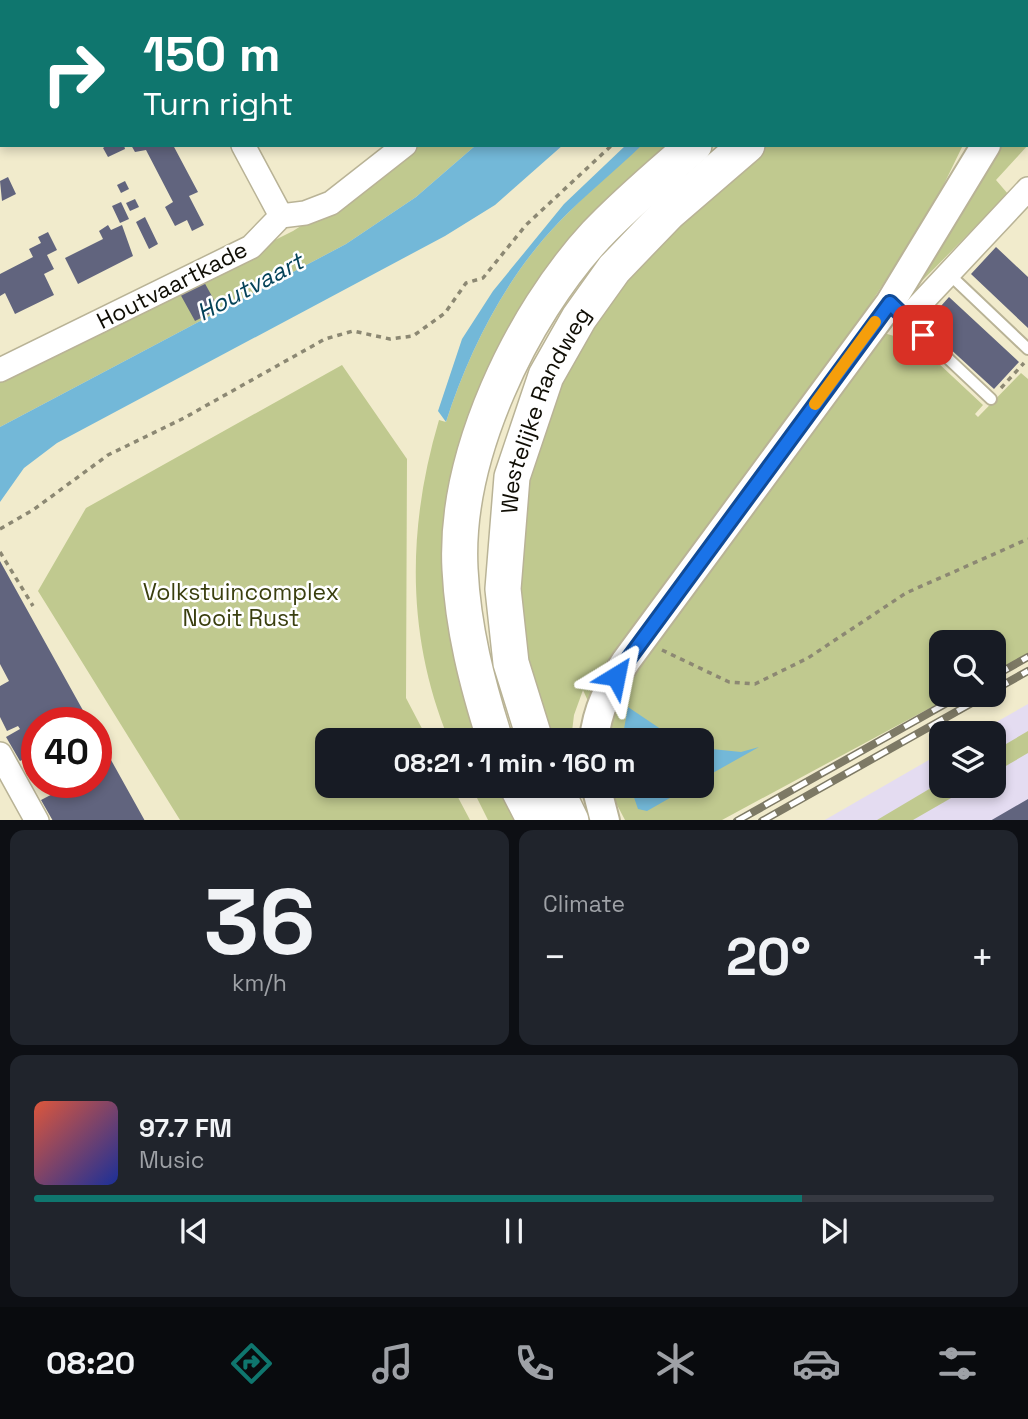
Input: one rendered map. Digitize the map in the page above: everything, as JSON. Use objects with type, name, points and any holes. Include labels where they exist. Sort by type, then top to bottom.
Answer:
[{"type":"main road","name":"Westelijke Randweg","points":[[491,728],[472,666],[460,567],[464,513],[475,459],[490,410],[509,362],[557,284],[596,235],[692,147]]},
{"type":"main road","name":"Westelijke Randweg","points":[[531,728],[510,663],[503,589],[512,477],[546,376],[579,318],[614,269],[668,213],[745,147]]},
{"type":"main road","points":[[523,798],[534,820]]},
{"type":"main road","points":[[560,798],[571,820]]},
{"type":"street","points":[[244,147],[281,216],[305,214],[331,203],[402,147]]},
{"type":"street","points":[[595,728],[606,690],[641,640],[898,311],[985,147]]},
{"type":"street","points":[[898,311],[948,273],[1028,189]]},
{"type":"street","name":"Houtvaartkade","points":[[0,370],[251,247],[281,216]]},
{"type":"street","points":[[0,754],[36,820]]},
{"type":"street","points":[[599,798],[605,820]]},
{"type":"lane","points":[[948,273],[1028,349]]},
{"type":"lane","points":[[898,311],[991,399]]},
{"type":"path","points":[[0,529],[33,510],[108,455],[184,418],[325,340],[353,331],[390,340],[413,336],[445,313],[466,283],[482,278],[526,225],[610,147]]},
{"type":"path","points":[[991,399],[1028,359]]},
{"type":"path","points":[[641,640],[730,682],[755,684],[808,658],[906,593],[1028,539]]},
{"type":"path","points":[[0,552],[33,606]]},
{"type":"shaded area","points":[[1028,704],[1028,820],[825,820],[929,760],[929,798],[1006,798],[1006,721],[998,721]]},
{"type":"green space","points":[[410,147],[474,147],[416,197],[346,244],[0,427],[0,378],[293,231],[346,197]]},
{"type":"green space","points":[[631,147],[669,147],[531,291],[494,354],[477,392],[468,420],[453,650],[474,728],[445,728],[425,661],[416,582],[417,541],[428,460],[439,420],[446,422],[466,368],[491,316],[522,266],[559,222]]},
{"type":"green space","points":[[753,147],[962,147],[930,213],[853,330],[874,350],[884,333],[894,336],[908,350],[921,347],[983,405],[975,414],[978,417],[1021,373],[1028,379],[1028,655],[1006,667],[1006,630],[929,630],[929,707],[932,707],[722,820],[625,820],[613,798],[714,798],[714,728],[596,728],[596,719],[583,690],[572,728],[547,728],[516,612],[522,475],[589,313]]},
{"type":"green space","points":[[1001,147],[1026,147],[996,180],[1008,194],[907,296]]},
{"type":"green space","name":"Volkstuincomplex Nooit Rust","points":[[342,365],[407,459],[406,698],[422,728],[315,728],[315,798],[458,798],[470,820],[180,820],[38,591],[86,508]]},
{"type":"green space","points":[[1028,731],[1028,753],[1006,766],[1006,744]]},
{"type":"green space","points":[[929,789],[929,798],[951,798],[913,820],[877,820]]},
{"type":"green space","points":[[477,798],[506,798],[518,820],[488,820]]},
{"type":"water","points":[[474,147],[561,147],[495,205],[445,236],[57,443],[24,468],[0,502],[0,427],[346,244],[416,197]]},
{"type":"water","points":[[624,147],[640,147],[559,222],[522,266],[478,342],[446,422],[438,411],[462,339],[493,291],[564,204]]},
{"type":"water","points":[[628,707],[659,728],[624,728]]},
{"type":"water","points":[[759,747],[714,772],[714,749],[741,752]]},
{"type":"water","points":[[634,798],[670,798],[647,811],[638,809]]},
{"type":"building","points":[[124,147],[125,149],[108,157],[103,148]]},
{"type":"building","points":[[132,147],[174,147],[198,192],[189,196],[204,225],[192,231],[187,220],[175,226],[165,207],[173,202],[146,150],[135,152]]},
{"type":"building","points":[[8,177],[16,194],[2,201],[0,181]]},
{"type":"building","points":[[125,181],[129,189],[121,193],[117,185]]},
{"type":"building","points":[[135,199],[139,207],[130,211],[126,203]]},
{"type":"building","points":[[121,202],[129,219],[120,223],[112,206]]},
{"type":"building","points":[[145,217],[158,244],[149,249],[136,222]]},
{"type":"building","points":[[108,225],[111,230],[122,225],[133,256],[78,284],[65,258],[103,239],[99,231]]},
{"type":"building","points":[[48,232],[57,250],[47,255],[54,269],[44,274],[54,295],[15,314],[5,293],[0,296],[0,274],[33,257],[29,249],[41,243],[38,237]]},
{"type":"building","points":[[996,247],[1028,277],[1028,328],[971,274]]},
{"type":"building","points":[[203,280],[219,309],[195,321],[179,292]]},
{"type":"building","points":[[949,297],[1019,362],[994,389],[924,325]]},
{"type":"building","points":[[0,561],[81,707],[21,707],[20,761],[6,737],[20,729],[18,726],[7,731],[0,717],[0,686],[9,681],[0,664]]},
{"type":"building","points":[[112,762],[144,820],[52,820],[41,800],[112,798]]},
{"type":"building","points":[[1028,799],[1028,820],[992,820]]},
{"type":"railway","points":[[1006,669],[1028,657]]},
{"type":"railway","points":[[1006,683],[1028,671]]},
{"type":"railway","points":[[739,820],[940,707]]},
{"type":"railway","points":[[764,820],[965,707]]},
{"type":"slow traffic","points":[[815,404],[875,322]]},
{"type":"route","points":[[616,676],[890,303],[923,335]]},
{"type":"water label","name":"Houtvaart","points":[[250,287]]}]
